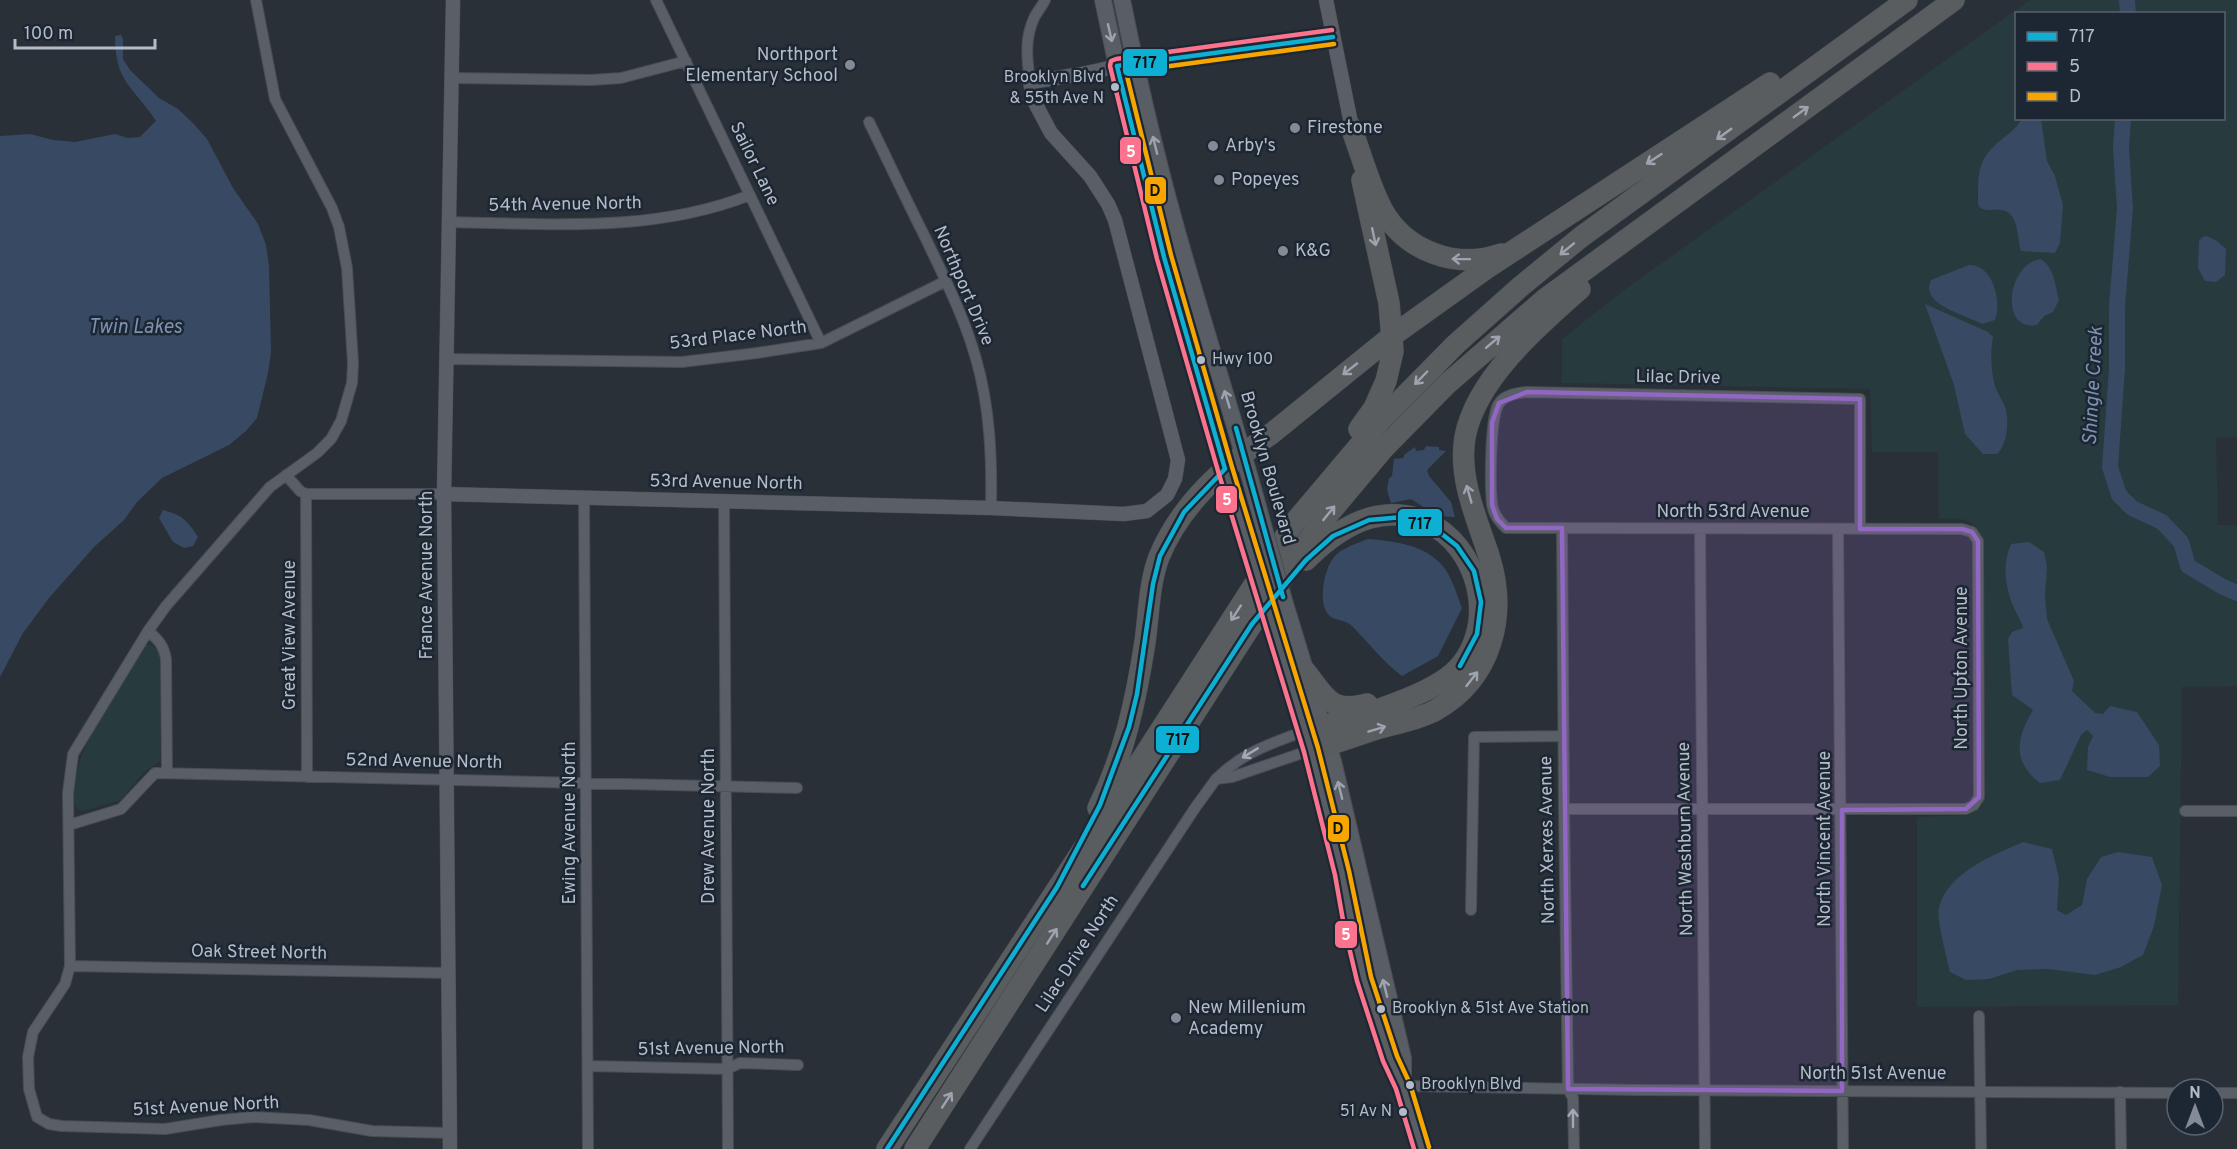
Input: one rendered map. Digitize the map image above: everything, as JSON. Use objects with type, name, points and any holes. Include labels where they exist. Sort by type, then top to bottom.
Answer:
[{"type":"highway","points":[[1057,887],[1100,805],[1129,727],[1137,694],[1153,584],[1160,556],[1184,512],[1225,469],[1392,336],[1518,248],[1896,0]]},
{"type":"highway","points":[[1294,523],[1380,421],[1456,344],[1520,287],[1581,237],[1907,0]]},
{"type":"highway","points":[[915,1149],[1248,630],[1316,529],[1378,455],[1416,414],[1478,355],[1536,307],[1954,0]]},
{"type":"highway","points":[[1351,127],[1382,209],[1408,240],[1433,254],[1455,259],[1490,257],[1518,248]]},
{"type":"highway","points":[[887,1149],[1120,794],[1294,523],[1374,408],[1391,365],[1392,336],[1387,295],[1362,180]]},
{"type":"highway","points":[[1317,738],[1434,711],[1456,696],[1470,683],[1479,670],[1493,639],[1498,596],[1492,565],[1465,476],[1464,447],[1471,419],[1495,377],[1531,334],[1682,199]]},
{"type":"highway","points":[[1248,630],[1301,565],[1334,535],[1369,518],[1391,516],[1415,518],[1443,532],[1456,544],[1472,570],[1479,591],[1478,629],[1472,648],[1460,666],[1437,684],[1317,738]]},
{"type":"highway","points":[[1305,670],[1327,698],[1343,708],[1356,707],[1437,684]]},
{"type":"main road","name":"Brooklyn Boulevard","points":[[1103,0],[1164,257],[1225,469],[1278,645],[1317,738]]},
{"type":"main road","name":"Brooklyn Boulevard","points":[[1122,0],[1186,264],[1244,455],[1305,670],[1339,862],[1364,979],[1390,1059],[1403,1086],[1422,1149]]},
{"type":"street","points":[[70,966],[68,793],[73,754],[148,631],[166,606],[270,488],[318,453],[331,439],[341,421],[352,383],[347,268],[339,227],[275,99],[256,0]]},
{"type":"street","name":"France Avenue North","points":[[450,1149],[444,494],[453,0]]},
{"type":"street","name":"Sailor Lane","points":[[656,0],[821,343]]},
{"type":"street","points":[[1045,0],[1036,15],[1027,39],[1030,82],[1136,62],[1333,37]]},
{"type":"street","points":[[1326,0],[1362,180]]},
{"type":"street","points":[[452,78],[591,80],[621,78],[686,62]]},
{"type":"street","name":"53rd Avenue North","points":[[306,494],[584,497],[991,508],[1124,514],[1147,511],[1167,495],[1175,478],[1178,460],[1117,231],[1101,191],[1051,133],[1034,101],[1030,82]]},
{"type":"street","name":"Northport Drive","points":[[869,122],[946,281],[963,320],[976,360],[985,401],[990,443],[991,508]]},
{"type":"street","name":"54th Avenue North","points":[[449,222],[624,223],[659,220],[726,204],[750,195]]},
{"type":"street","name":"53rd Place North","points":[[447,359],[682,362],[720,359],[821,343],[946,281]]},
{"type":"street","name":"Lilac Drive","points":[[1497,519],[1492,505],[1492,423],[1499,403],[1512,393],[1860,399],[1860,529]]},
{"type":"street","points":[[286,475],[300,491],[306,494]]},
{"type":"street","name":"Great View Avenue","points":[[306,494],[307,777]]},
{"type":"street","name":"Ewing Avenue North","points":[[584,497],[588,1149]]},
{"type":"street","name":"Drew Avenue North","points":[[724,502],[728,1149]]},
{"type":"street","name":"North 53rd Avenue","points":[[1497,519],[1506,528],[1962,529],[1972,532]]},
{"type":"street","name":"North Xerxes Avenue","points":[[1562,528],[1568,1089],[1573,1098],[1574,1149]]},
{"type":"street","name":"North Washburn Avenue","points":[[1700,529],[1705,1149]]},
{"type":"street","name":"North Vincent Avenue","points":[[1838,529],[1843,1149]]},
{"type":"street","name":"North Upton Avenue","points":[[1842,810],[1966,809],[1974,805],[1979,797],[1978,541],[1972,532]]},
{"type":"street","points":[[148,631],[164,648],[166,658],[167,773]]},
{"type":"street","points":[[1471,910],[1474,737],[1563,736]]},
{"type":"street","points":[[1216,779],[1232,777],[1317,738]]},
{"type":"street","name":"Lilac Drive North","points":[[970,1149],[1216,779],[1250,752],[1317,738]]},
{"type":"street","name":"52nd Avenue North","points":[[69,825],[121,809],[155,773],[444,780],[447,778],[797,788]]},
{"type":"street","points":[[1564,809],[1842,810]]},
{"type":"street","points":[[2185,811],[2237,811]]},
{"type":"street","name":"Oak Street North","points":[[70,966],[448,973]]},
{"type":"street","name":"51st Avenue North","points":[[70,966],[65,984],[33,1032],[28,1057],[29,1089],[37,1117],[49,1124],[165,1129],[253,1117],[309,1120],[372,1131],[449,1132]]},
{"type":"street","points":[[1979,1016],[1981,1149]]},
{"type":"street","name":"51st Avenue North","points":[[588,1066],[727,1069],[740,1063],[798,1065]]},
{"type":"street","points":[[1403,1086],[1568,1089]]},
{"type":"street","name":"North 51st Avenue","points":[[1568,1089],[2165,1093]]},
{"type":"street","points":[[2120,1092],[2121,1149]]},
{"type":"highlighted area","points":[[1527,392],[1860,399],[1860,529],[1962,529],[1972,532],[1978,541],[1979,797],[1966,809],[1842,810],[1842,1091],[1568,1089],[1562,528],[1506,528],[1497,519],[1492,505],[1492,423],[1499,403]]},
{"type":"green space","points":[[2030,0],[2237,0],[2237,437],[2216,438],[2218,525],[2237,525],[2237,686],[2182,687],[2178,1005],[1917,1007],[1917,817],[1968,815],[1982,807],[1985,788],[1982,536],[1973,525],[1964,520],[1939,519],[1938,452],[1872,452],[1870,389],[1562,383],[1562,339],[1627,288]]},
{"type":"green space","points":[[146,645],[152,645],[158,650],[160,657],[160,761],[143,773],[121,800],[80,810],[75,804],[76,775],[90,736]]},
{"type":"water","name":"Twin Lakes","points":[[121,35],[123,59],[130,70],[159,98],[178,109],[207,139],[233,188],[258,224],[266,245],[269,266],[271,352],[268,373],[257,418],[246,431],[229,445],[162,478],[137,502],[124,520],[94,547],[49,598],[23,633],[0,677],[0,136],[30,134],[53,140],[75,142],[115,134],[128,138],[140,137],[156,121],[122,74],[118,64],[115,36]]},
{"type":"water","points":[[2021,120],[2041,120],[2047,161],[2055,176],[2063,205],[2060,243],[2055,253],[2021,251],[2012,216],[2002,210],[1987,210],[1979,207],[1978,183],[1983,160],[1994,146]]},
{"type":"water","points":[[2207,236],[2226,249],[2225,275],[2216,282],[2205,281],[2198,268],[2199,241]]},
{"type":"water","points":[[2041,259],[2052,272],[2059,300],[2053,312],[2044,316],[2037,325],[2025,324],[2017,318],[2012,308],[2015,283],[2030,263]]},
{"type":"water","points":[[1969,265],[1977,266],[1984,271],[1994,285],[1997,304],[1995,320],[1982,324],[1946,308],[1932,296],[1929,289],[1931,280]]},
{"type":"water","points":[[1925,304],[1988,332],[1993,337],[1991,357],[1993,377],[2007,415],[2005,439],[1997,454],[1983,454],[1965,434],[1954,385]]},
{"type":"water","points":[[1426,446],[1439,447],[1439,450],[1446,451],[1427,470],[1429,476],[1451,502],[1455,517],[1437,516],[1411,499],[1391,503],[1387,490],[1394,459],[1403,458],[1415,447],[1416,451],[1424,450]]},
{"type":"water","points":[[163,510],[180,516],[191,526],[198,537],[193,546],[184,548],[173,542],[159,518]]},
{"type":"water","points":[[1368,539],[1405,544],[1432,556],[1447,572],[1462,608],[1438,656],[1402,676],[1382,659],[1350,624],[1331,617],[1324,605],[1323,587],[1331,561],[1350,546]]},
{"type":"water","points":[[2029,542],[2044,552],[2047,567],[2045,596],[2047,619],[2074,681],[2072,691],[2095,713],[2103,714],[2110,706],[2137,712],[2159,745],[2160,766],[2148,777],[2110,777],[2087,770],[2088,747],[2093,736],[2087,730],[2081,735],[2060,780],[2040,783],[2024,766],[2020,748],[2021,739],[2033,710],[2012,695],[2008,639],[2012,632],[2023,628],[2006,583],[2006,560],[2011,544]]},
{"type":"water","points":[[2023,842],[2052,849],[2059,878],[2057,910],[2066,915],[2082,905],[2087,879],[2101,857],[2118,852],[2152,857],[2162,885],[2154,926],[2143,955],[2121,967],[2095,975],[2048,969],[2017,970],[1989,979],[1966,980],[1950,972],[1938,913],[1944,896],[1961,875],[1985,859]]},
{"type":"waterway","name":"Shingle Creek","points":[[2127,0],[2128,12]]},
{"type":"waterway","name":"Shingle Creek","points":[[2123,120],[2121,147],[2125,208],[2117,306],[2117,369],[2110,467],[2119,495],[2132,508],[2162,522],[2181,542],[2188,566],[2237,593]]},
{"type":"transit line","name":"5","points":[[1332,30],[1116,59],[1111,61],[1110,66],[1157,259],[1218,471],[1304,752],[1335,875],[1357,981],[1383,1061],[1396,1089],[1414,1149]]},
{"type":"transit line","name":"717","points":[[887,1149],[1057,887],[1100,805],[1129,727],[1137,694],[1153,584],[1160,556],[1184,512],[1225,469],[1164,257],[1117,66],[1333,37]]},
{"type":"transit line","name":"D","points":[[1334,44],[1126,72],[1171,255],[1232,467],[1318,748],[1349,871],[1371,977],[1397,1056],[1410,1084],[1429,1147]]},
{"type":"transit line","name":"717","points":[[1236,428],[1283,597]]},
{"type":"transit line","name":"717","points":[[1083,886],[1252,624],[1306,560],[1333,536],[1369,520],[1403,517],[1433,527],[1457,546],[1474,571],[1481,602],[1477,634],[1460,666]]},
{"type":"place","name":"Northport Elementary School","points":[[850,65]]},
{"type":"place","name":"Brooklyn Blvd & 55th Ave N","points":[[1115,87]]},
{"type":"place","name":"Firestone","points":[[1295,128]]},
{"type":"place","name":"Arby's","points":[[1213,146]]},
{"type":"place","name":"Popeyes","points":[[1219,180]]},
{"type":"place","name":"K&G","points":[[1283,251]]},
{"type":"place","name":"Hwy 100","points":[[1201,360]]},
{"type":"place","name":"Brooklyn & 51st Ave Station","points":[[1381,1009]]},
{"type":"place","name":"New Millenium Academy","points":[[1176,1018]]},
{"type":"place","name":"Brooklyn Blvd","points":[[1410,1085]]},
{"type":"place","name":"51 Av N","points":[[1403,1112]]}]
